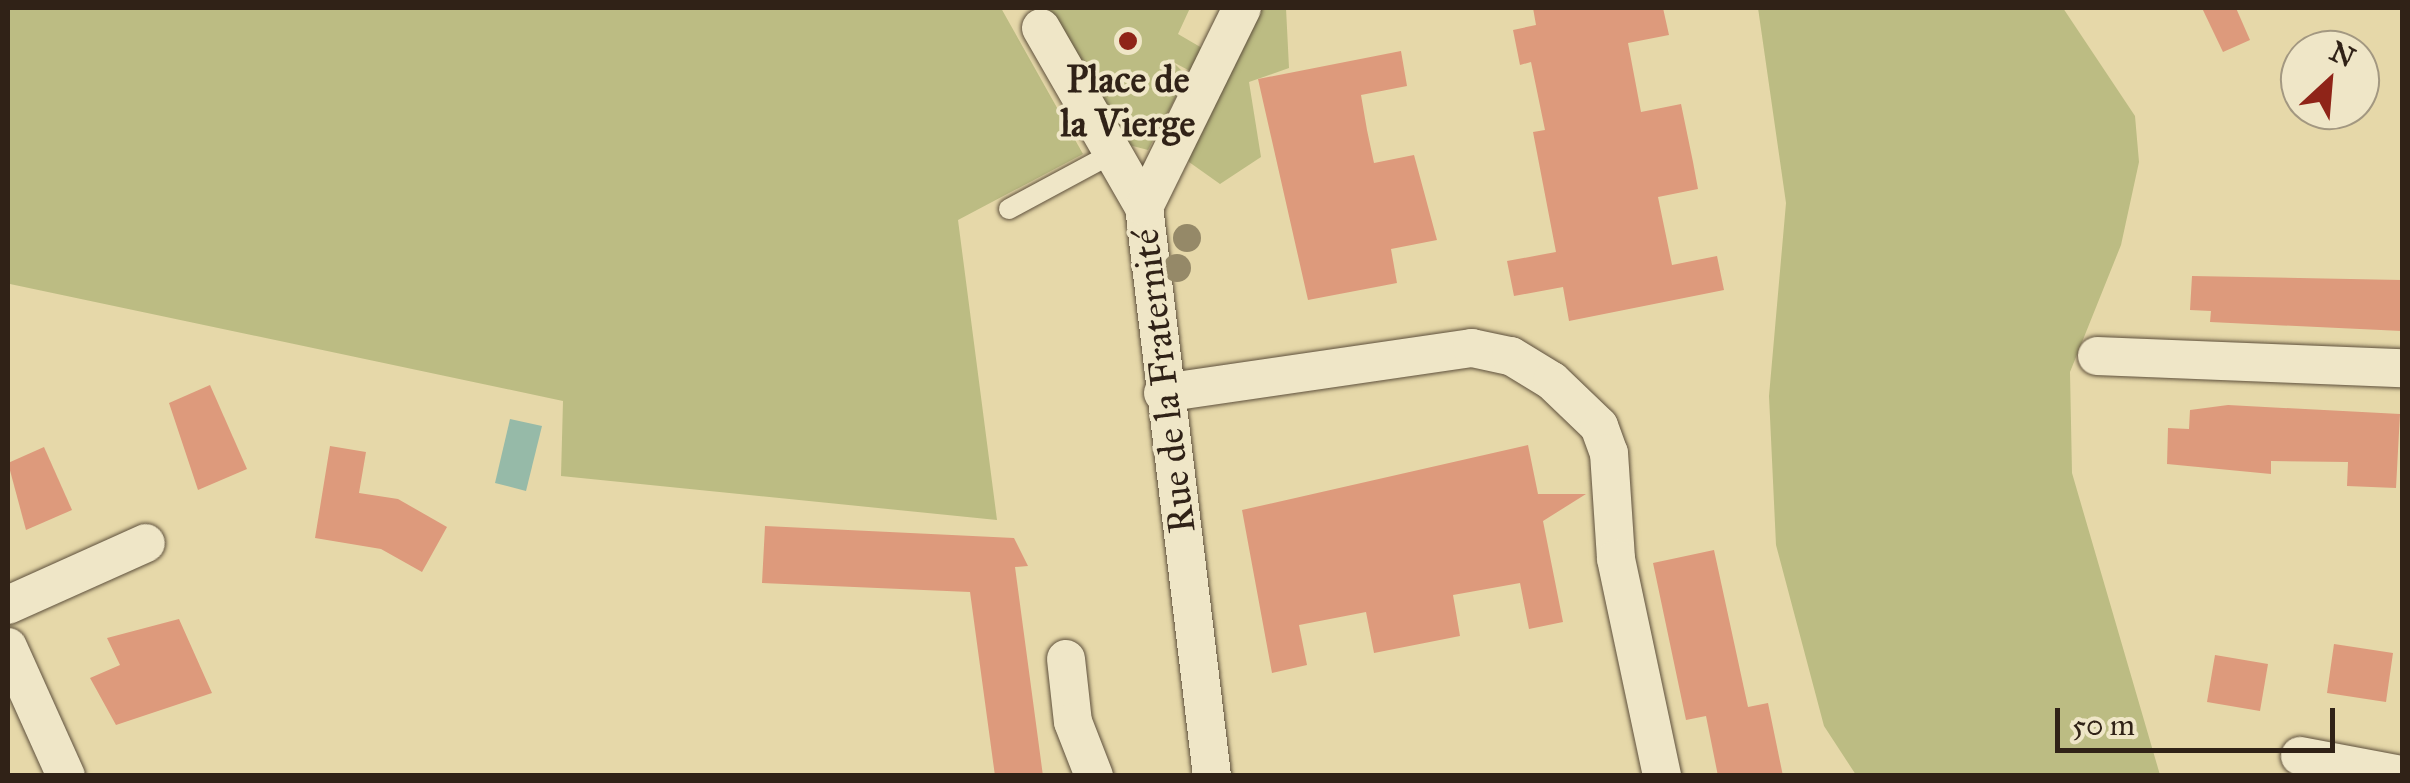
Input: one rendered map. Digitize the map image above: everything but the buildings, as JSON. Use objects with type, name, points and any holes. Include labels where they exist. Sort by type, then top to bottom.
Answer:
[{"type":"street","name":"Rue de la Fraternité","points":[[1212,776],[1163,393],[1144,207],[1242,8]]},
{"type":"street","points":[[1041,28],[1144,207]]},
{"type":"street","points":[[1163,393],[1472,348],[1552,381],[1600,426],[1608,453],[1616,559],[1662,776]]},
{"type":"street","points":[[2096,356],[2402,368]]},
{"type":"street","points":[[8,606],[146,544]]},
{"type":"street","points":[[8,647],[66,776]]},
{"type":"street","points":[[1066,659],[1073,722],[1094,776]]},
{"type":"street","points":[[2300,756],[2402,774]]},
{"type":"lane","points":[[1010,209],[1111,154]]},
{"type":"green space","points":[[8,8],[1001,8],[1083,154],[958,220],[997,520],[561,476],[563,401],[10,284]]},
{"type":"green space","points":[[1047,8],[1190,8],[1178,34],[1202,48],[1190,71],[1173,62],[1187,76],[1148,150],[1129,145]]},
{"type":"green space","points":[[1262,8],[1286,8],[1289,68],[1249,82],[1261,157],[1220,184],[1189,162],[1189,136]]},
{"type":"green space","points":[[1758,8],[2063,8],[2135,116],[2139,162],[2121,245],[2070,372],[2072,473],[2160,775],[1856,775],[1824,726],[1776,545],[1769,396],[1786,203]]},
{"type":"shaded area","points":[[510,419],[542,426],[526,491],[495,483]]},
{"type":"place","name":"Place de la Vierge","points":[[1128,41]]}]
